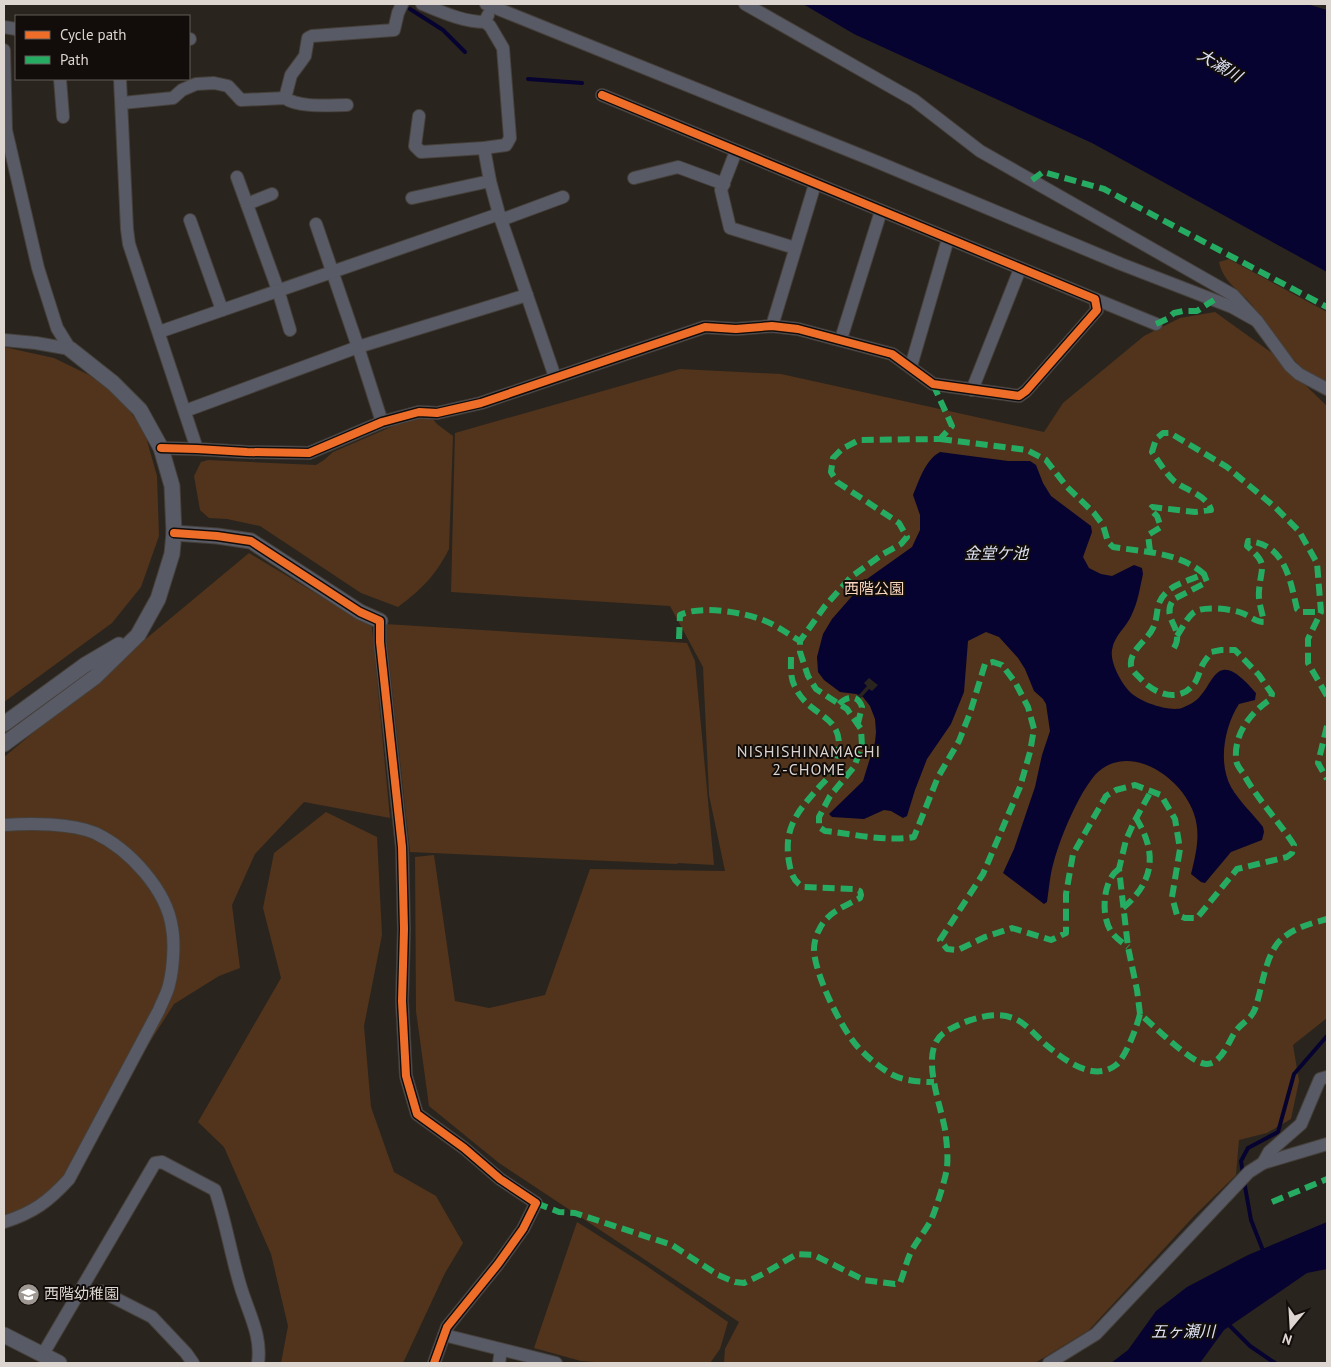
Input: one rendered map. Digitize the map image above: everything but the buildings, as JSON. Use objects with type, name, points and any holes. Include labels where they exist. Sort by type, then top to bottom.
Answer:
[{"type":"street","points":[[285,98],[291,75],[305,56],[308,38],[312,36],[394,30],[402,4]]},
{"type":"street","points":[[419,116],[415,146],[421,152],[506,145],[510,138],[503,48],[490,26],[485,22],[458,18],[422,4]]},
{"type":"street","points":[[745,4],[914,100],[980,150],[1233,295],[1258,321],[1290,366],[1300,374],[1327,388]]},
{"type":"street","points":[[485,22],[489,5],[875,161],[1121,264],[1232,307],[1258,321]]},
{"type":"street","points":[[4,50],[6,130],[38,268],[57,328],[70,348],[113,383],[140,410],[162,448],[172,486],[174,533],[172,554],[158,599],[138,635],[96,677],[4,744]]},
{"type":"street","points":[[60,80],[63,117]]},
{"type":"street","points":[[120,80],[129,244],[197,449]]},
{"type":"street","points":[[122,103],[173,98],[182,90],[196,84],[214,84],[228,86],[241,100],[285,98],[291,103],[347,105]]},
{"type":"street","points":[[602,95],[1156,324]]},
{"type":"street","points":[[484,148],[490,181],[500,217],[555,377]]},
{"type":"street","points":[[736,151],[721,190],[730,228],[795,248]]},
{"type":"street","points":[[634,178],[678,167],[724,184]]},
{"type":"street","points":[[237,177],[278,290],[290,330]]},
{"type":"street","points":[[412,198],[490,181]]},
{"type":"street","points":[[772,326],[815,184]]},
{"type":"street","points":[[247,204],[272,194]]},
{"type":"street","points":[[159,332],[332,271],[563,197]]},
{"type":"street","points":[[841,339],[880,211]]},
{"type":"street","points":[[190,220],[222,310]]},
{"type":"street","points":[[316,224],[382,422]]},
{"type":"street","points":[[911,366],[948,238]]},
{"type":"street","points":[[972,390],[1020,269]]},
{"type":"street","points":[[185,411],[358,347],[527,295]]},
{"type":"street","points":[[162,448],[309,453],[382,422],[419,412],[437,413],[481,402],[705,327],[736,329],[772,326],[798,329],[892,354],[911,366],[933,384],[1018,396],[1026,392],[1097,310],[1095,299]]},
{"type":"street","points":[[4,340],[70,348]]},
{"type":"street","points":[[174,533],[251,541],[360,612],[380,621],[380,642],[402,847],[404,929],[402,1001],[406,1076],[417,1114],[464,1148],[500,1179],[536,1203],[523,1229],[498,1264],[447,1327],[434,1363]]},
{"type":"street","points":[[4,724],[85,665],[138,635]]},
{"type":"street","points":[[4,825],[64,826],[94,833],[123,850],[144,872],[162,898],[172,927],[173,954],[169,985],[159,1010],[69,1179],[52,1198],[26,1214],[4,1222]]},
{"type":"street","points":[[1263,1163],[1269,1152],[1301,1124],[1320,1079],[1327,1078]]},
{"type":"street","points":[[1049,1363],[1096,1334],[1249,1172],[1263,1163],[1327,1144]]},
{"type":"street","points":[[43,1354],[154,1163],[162,1162],[215,1190],[241,1289],[257,1331],[260,1355],[258,1363]]},
{"type":"street","points":[[101,1291],[152,1317],[193,1363]]},
{"type":"street","points":[[4,1335],[59,1363]]},
{"type":"street","points":[[444,1335],[556,1363]]},
{"type":"street","points":[[499,1363],[501,1350]]},
{"type":"green space","points":[[1229,259],[1327,312],[1327,382],[1302,369],[1257,316],[1250,303],[1227,279],[1219,262]]},
{"type":"green space","name":"西階公園","points":[[1215,312],[1272,353],[1327,406],[1327,1018],[1293,1045],[1299,1081],[1291,1119],[1267,1133],[1239,1140],[1236,1175],[1195,1215],[1089,1330],[1035,1363],[724,1363],[725,1349],[739,1322],[499,1163],[429,1106],[416,1011],[415,857],[434,855],[455,1001],[489,1008],[545,995],[590,869],[725,871],[709,795],[703,667],[670,606],[451,592],[455,433],[680,369],[781,374],[1044,432],[1063,403],[1144,336],[1180,318]]},
{"type":"green space","points":[[4,347],[54,358],[89,375],[118,396],[144,430],[157,476],[159,536],[141,587],[112,623],[4,702]]},
{"type":"green space","points":[[431,417],[453,436],[449,549],[439,567],[427,581],[398,607],[361,593],[260,526],[227,519],[209,518],[200,510],[194,476],[201,462],[208,460],[316,465],[333,452],[407,420]]},
{"type":"green space","points":[[249,553],[372,627],[390,818],[304,802],[255,854],[232,905],[240,968],[219,976],[174,1004],[64,1177],[37,1202],[23,1210],[4,1216],[4,757]]},
{"type":"green space","points":[[385,624],[687,643],[695,661],[714,865],[410,852]]},
{"type":"green space","points":[[326,812],[377,837],[382,935],[364,1026],[371,1107],[394,1172],[436,1196],[463,1243],[445,1273],[403,1363],[281,1363],[288,1326],[271,1254],[224,1147],[198,1122],[281,978],[263,908],[274,853]]},
{"type":"green space","points":[[577,1222],[645,1265],[728,1322],[720,1349],[710,1363],[609,1363],[581,1361],[534,1348]]},
{"type":"water","name":"大瀬川","points":[[803,4],[1307,4],[1327,10],[1327,272],[1092,143],[854,34]]},
{"type":"water","name":"金堂ケ池","points":[[940,452],[1008,461],[1030,461],[1036,465],[1043,483],[1051,496],[1091,526],[1092,532],[1083,557],[1089,568],[1101,574],[1112,576],[1134,565],[1142,568],[1143,574],[1134,609],[1130,619],[1115,640],[1112,650],[1117,672],[1126,687],[1134,695],[1162,707],[1170,709],[1182,708],[1193,703],[1204,692],[1213,677],[1223,670],[1232,671],[1237,674],[1256,693],[1255,700],[1239,704],[1234,713],[1226,734],[1224,756],[1227,777],[1231,787],[1263,827],[1262,840],[1231,852],[1205,883],[1191,874],[1196,852],[1197,829],[1194,814],[1188,800],[1166,776],[1138,762],[1123,761],[1108,765],[1095,775],[1076,804],[1054,861],[1047,902],[1044,904],[1003,873],[1014,849],[1035,787],[1042,755],[1050,731],[1046,704],[1034,691],[1018,658],[999,637],[986,632],[968,641],[964,692],[951,724],[927,759],[907,816],[903,818],[891,811],[884,810],[864,819],[832,817],[829,814],[863,781],[875,742],[876,732],[875,719],[870,706],[863,697],[840,692],[824,680],[818,672],[817,657],[823,634],[832,619],[867,579],[912,547],[920,530],[920,515],[913,495],[926,465]]},
{"type":"water","name":"五ヶ瀬川","points":[[1327,1222],[1327,1269],[1307,1273],[1224,1330],[1200,1363],[1111,1363],[1128,1350],[1156,1311],[1187,1287],[1248,1255]]},
{"type":"pier","points":[[869,678],[878,685],[872,691],[869,689],[860,699],[857,697],[867,686],[864,683]]},
{"type":"waterway","points":[[410,9],[443,30],[465,52]]},
{"type":"waterway","points":[[528,79],[582,83]]},
{"type":"waterway","points":[[1243,1174],[1241,1161],[1248,1148],[1278,1132],[1294,1074],[1327,1036]]},
{"type":"waterway","points":[[1244,1181],[1251,1220],[1264,1253]]},
{"type":"waterway","points":[[1227,1323],[1250,1346],[1275,1363]]},
{"type":"marked path","points":[[1032,180],[1043,172],[1104,189],[1327,307]]},
{"type":"marked path","points":[[1156,324],[1174,313],[1197,311],[1214,300]]},
{"type":"marked path","points":[[933,384],[952,426],[940,439]]},
{"type":"marked path","points":[[1150,551],[1148,535],[1161,527],[1157,516],[1150,509],[1152,507],[1195,512],[1211,510],[1205,500],[1174,481],[1152,452],[1156,439],[1163,433],[1170,433],[1227,467],[1276,508],[1299,531],[1317,563],[1321,612],[1308,639],[1308,663],[1327,696]]},
{"type":"marked path","points":[[940,439],[1027,450],[1046,460],[1067,487],[1094,513],[1103,525],[1108,542],[1113,547],[1172,557],[1184,561],[1204,574],[1181,583],[1169,590],[1161,599],[1153,628],[1136,650],[1131,660],[1132,670],[1145,683],[1159,692],[1173,695],[1180,694],[1187,691],[1195,683],[1203,664],[1211,652],[1235,650],[1259,675],[1272,694],[1271,699],[1257,710],[1245,724],[1238,740],[1236,761],[1255,792],[1294,845],[1292,853],[1287,857],[1237,869],[1197,918],[1185,918],[1177,915],[1172,897],[1180,849],[1175,819],[1161,795],[1135,785],[1116,790],[1106,796],[1073,854],[1066,894],[1066,933],[1051,940],[1012,928],[985,937],[958,950],[947,949],[940,940],[983,874],[1020,787],[1030,752],[1034,729],[1028,707],[1015,682],[1002,665],[993,662],[985,664],[959,741],[938,777],[914,837],[892,839],[870,837],[825,831],[819,827],[819,817],[830,796],[854,767],[862,746],[861,729],[847,709],[816,689],[808,676],[800,652],[800,641],[825,606],[851,577],[883,554],[901,544],[907,537],[899,523],[837,482],[831,472],[833,458],[842,449],[859,440],[940,439]]},
{"type":"marked path","points":[[1177,636],[1191,615],[1203,609],[1231,610],[1264,622],[1259,595],[1262,566],[1258,557],[1247,546],[1248,541],[1260,544],[1278,556],[1284,565],[1292,586],[1297,609],[1301,612],[1321,612]]},
{"type":"marked path","points":[[1174,648],[1177,635],[1169,612],[1170,606],[1174,599],[1207,582],[1204,574]]},
{"type":"marked path","points":[[679,639],[680,615],[698,610],[710,610],[744,614],[763,620],[800,641]]},
{"type":"marked path","points":[[791,657],[793,684],[802,698],[833,726],[838,735],[839,747],[834,770],[794,819],[788,838],[791,870],[795,879],[803,887],[854,889],[860,891],[861,895],[860,898],[831,915],[822,924],[815,939],[814,947],[818,972],[836,1014],[851,1038],[865,1054],[883,1069],[902,1079],[934,1082]]},
{"type":"marked path","points":[[839,704],[849,698],[858,700],[862,707],[858,723]]},
{"type":"marked path","points":[[1327,726],[1318,763],[1327,779]]},
{"type":"marked path","points":[[1140,1014],[1128,947],[1119,869],[1126,840],[1151,791]]},
{"type":"marked path","points":[[1123,908],[1134,898],[1141,887],[1147,877],[1149,866],[1150,854],[1143,831],[1136,818]]},
{"type":"marked path","points":[[1119,869],[1113,874],[1106,890],[1106,919],[1115,936],[1128,947]]},
{"type":"marked path","points":[[536,1203],[559,1212],[575,1213],[672,1245],[718,1275],[735,1282],[744,1283],[797,1254],[814,1255],[864,1280],[900,1283],[910,1254],[932,1218],[946,1172],[946,1137],[932,1066],[933,1053],[937,1041],[945,1032],[960,1024],[987,1016],[996,1015],[1013,1018],[1022,1023],[1069,1062],[1088,1070],[1098,1071],[1107,1070],[1120,1061],[1131,1041],[1140,1014],[1172,1043],[1191,1057],[1199,1062],[1211,1063],[1220,1057],[1235,1032],[1253,1013],[1266,967],[1277,944],[1287,934],[1306,925],[1327,919]]},
{"type":"marked path","points":[[1272,1202],[1327,1179]]},
{"type":"cycle path","points":[[161,448],[309,453],[382,422],[419,412],[437,413],[481,403],[705,327],[736,329],[772,326],[798,329],[892,354],[933,384],[1019,396],[1026,391],[1097,310],[1095,299],[602,95]]},
{"type":"cycle path","points":[[174,533],[251,541],[360,612],[380,621],[380,642],[402,847],[404,929],[402,1001],[406,1076],[417,1114],[464,1148],[500,1179],[536,1203],[523,1229],[498,1264],[447,1327],[434,1363]]},
{"type":"place","name":"西階幼稚園","points":[[28,1294]]},
{"type":"district","name":"NISHISHINAMACHI 2-CHOME","points":[[809,760]]}]
